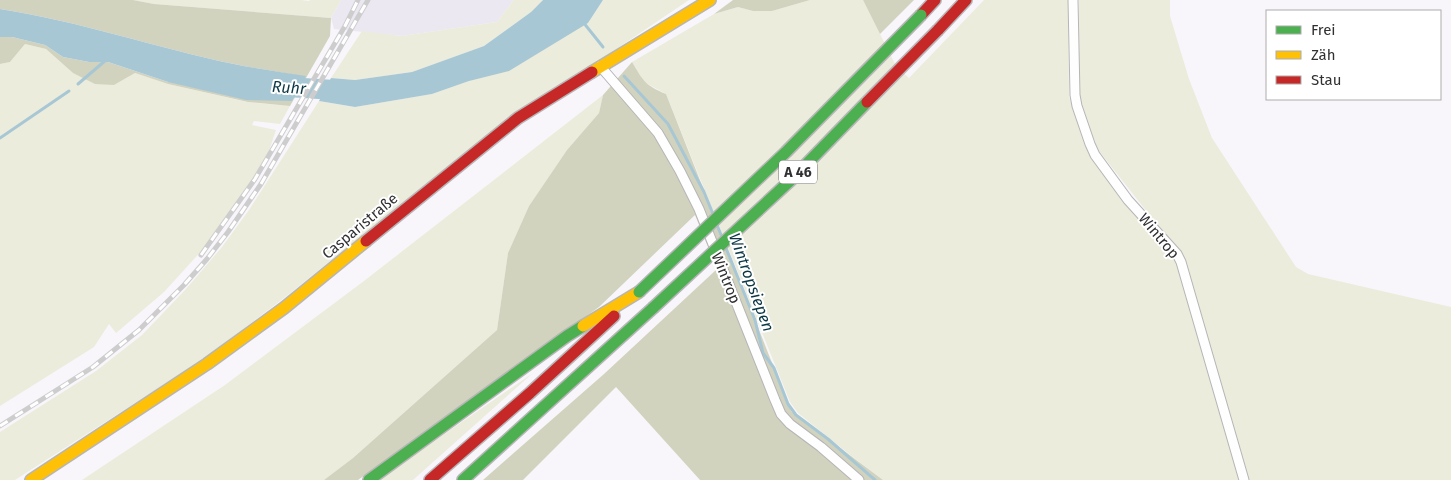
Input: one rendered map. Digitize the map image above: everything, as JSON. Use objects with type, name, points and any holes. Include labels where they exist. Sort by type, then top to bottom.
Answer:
[{"type":"main road","name":"Casparistraße","points":[[31,480],[222,353],[284,308],[488,141],[542,102],[710,0]]},
{"type":"main road","name":"A 46","points":[[430,480],[530,393],[639,292],[786,152],[935,0]]},
{"type":"main road","name":"A 46","points":[[463,480],[793,178],[966,0]]},
{"type":"main road","points":[[369,480],[567,336],[639,292]]},
{"type":"street","name":"Wintrop","points":[[1073,0],[1075,95],[1090,144],[1128,200],[1177,254],[1184,270],[1202,339],[1244,480]]},
{"type":"street","name":"Wintrop","points":[[600,66],[658,133],[680,171],[699,209],[781,414],[790,424],[821,447],[859,480]]},
{"type":"shaded area","points":[[341,0],[514,0],[497,22],[402,36],[334,29],[331,18]]},
{"type":"green space","points":[[0,0],[133,0],[154,4],[331,18],[330,36],[290,106],[248,102],[168,84],[135,73],[114,85],[95,84],[73,73],[46,49],[25,44],[10,62],[0,64],[0,37],[12,37],[45,45],[63,57],[89,62],[108,62],[168,82],[306,77],[205,58],[59,20],[0,9]]},
{"type":"green space","points":[[133,0],[341,0],[331,18],[154,4]]},
{"type":"green space","points":[[514,0],[543,0],[531,12],[484,46],[412,72],[355,80],[331,78],[362,31],[402,36],[497,22]]},
{"type":"green space","points":[[603,0],[689,0],[600,60],[424,186],[284,298],[202,360],[15,480],[0,480],[0,432],[96,371],[142,335],[186,289],[222,247],[249,210],[319,101],[355,107],[432,94],[469,81],[588,23]]},
{"type":"green space","points":[[733,0],[810,0],[772,11],[753,11],[738,7],[714,14]]},
{"type":"green space","points":[[810,0],[863,0],[896,66],[909,78],[984,0],[1068,0],[1069,97],[1091,155],[1176,258],[1240,480],[883,480],[798,413],[790,402],[666,94],[644,82],[632,62],[714,14],[738,7],[753,11],[772,11]]},
{"type":"green space","points":[[863,0],[914,0],[880,34]]},
{"type":"green space","points":[[1079,0],[1170,0],[1170,16],[1189,79],[1212,138],[1296,267],[1308,274],[1451,307],[1451,480],[1248,480],[1181,255],[1099,151],[1078,104]]},
{"type":"green space","points":[[25,44],[46,49],[73,73],[114,85],[135,73],[168,84],[247,102],[290,106],[280,124],[254,121],[252,125],[276,130],[269,151],[254,178],[205,247],[164,292],[116,333],[109,324],[94,347],[0,406],[0,64],[10,62]]},
{"type":"green space","points":[[632,62],[646,82],[666,94],[791,411],[883,480],[700,480],[616,387],[523,480],[483,480],[604,374],[717,269],[695,215],[599,307],[358,480],[324,480],[353,458],[497,330],[508,253],[529,206],[567,150],[599,113],[603,95]]},
{"type":"green space","points":[[603,95],[599,113],[567,150],[529,206],[508,253],[497,330],[353,458],[324,480],[82,480],[225,385],[364,281]]},
{"type":"green space","points":[[533,373],[413,480],[378,480],[385,475]]},
{"type":"water","points":[[543,0],[603,0],[588,23],[509,71],[469,81],[432,94],[355,107],[319,101],[331,78],[355,80],[412,72],[484,46],[531,12]]},
{"type":"water","points":[[0,9],[59,20],[234,64],[306,76],[292,101],[246,100],[168,82],[108,62],[89,62],[63,57],[45,45],[12,37],[0,37]]},
{"type":"waterway","points":[[583,22],[603,47]]},
{"type":"waterway","points":[[78,84],[106,60]]},
{"type":"waterway","name":"Wintropsiepen","points":[[624,76],[668,124],[704,192],[713,214]]},
{"type":"waterway","name":"Ruhr","points":[[272,86],[350,91]]},
{"type":"waterway","points":[[0,138],[69,91]]},
{"type":"waterway","name":"Wintropsiepen","points":[[717,225],[722,237]]},
{"type":"waterway","name":"Wintropsiepen","points":[[726,248],[755,320],[763,353],[774,368],[788,404],[796,415],[828,439],[875,480]]},
{"type":"railway","points":[[201,255],[255,179],[345,26],[358,0]]},
{"type":"railway","points":[[0,426],[93,367],[139,330],[207,259],[261,184],[368,0]]},
{"type":"traffic: fast","points":[[639,292],[786,152],[921,15]]},
{"type":"traffic: fast","points":[[653,308],[793,178],[867,102]]},
{"type":"traffic: fast","points":[[463,480],[653,308]]},
{"type":"traffic: fast","points":[[369,480],[583,326]]},
{"type":"traffic: slow","points":[[592,72],[710,0]]},
{"type":"traffic: slow","points":[[31,480],[207,364],[284,308],[366,241]]},
{"type":"traffic: slow","points":[[583,326],[639,292]]},
{"type":"traffic: jam","points":[[921,15],[935,0]]},
{"type":"traffic: jam","points":[[938,30],[966,0]]},
{"type":"traffic: jam","points":[[867,102],[938,30]]},
{"type":"traffic: jam","points":[[366,241],[518,118],[592,72]]},
{"type":"traffic: jam","points":[[430,480],[530,393],[614,316]]}]
